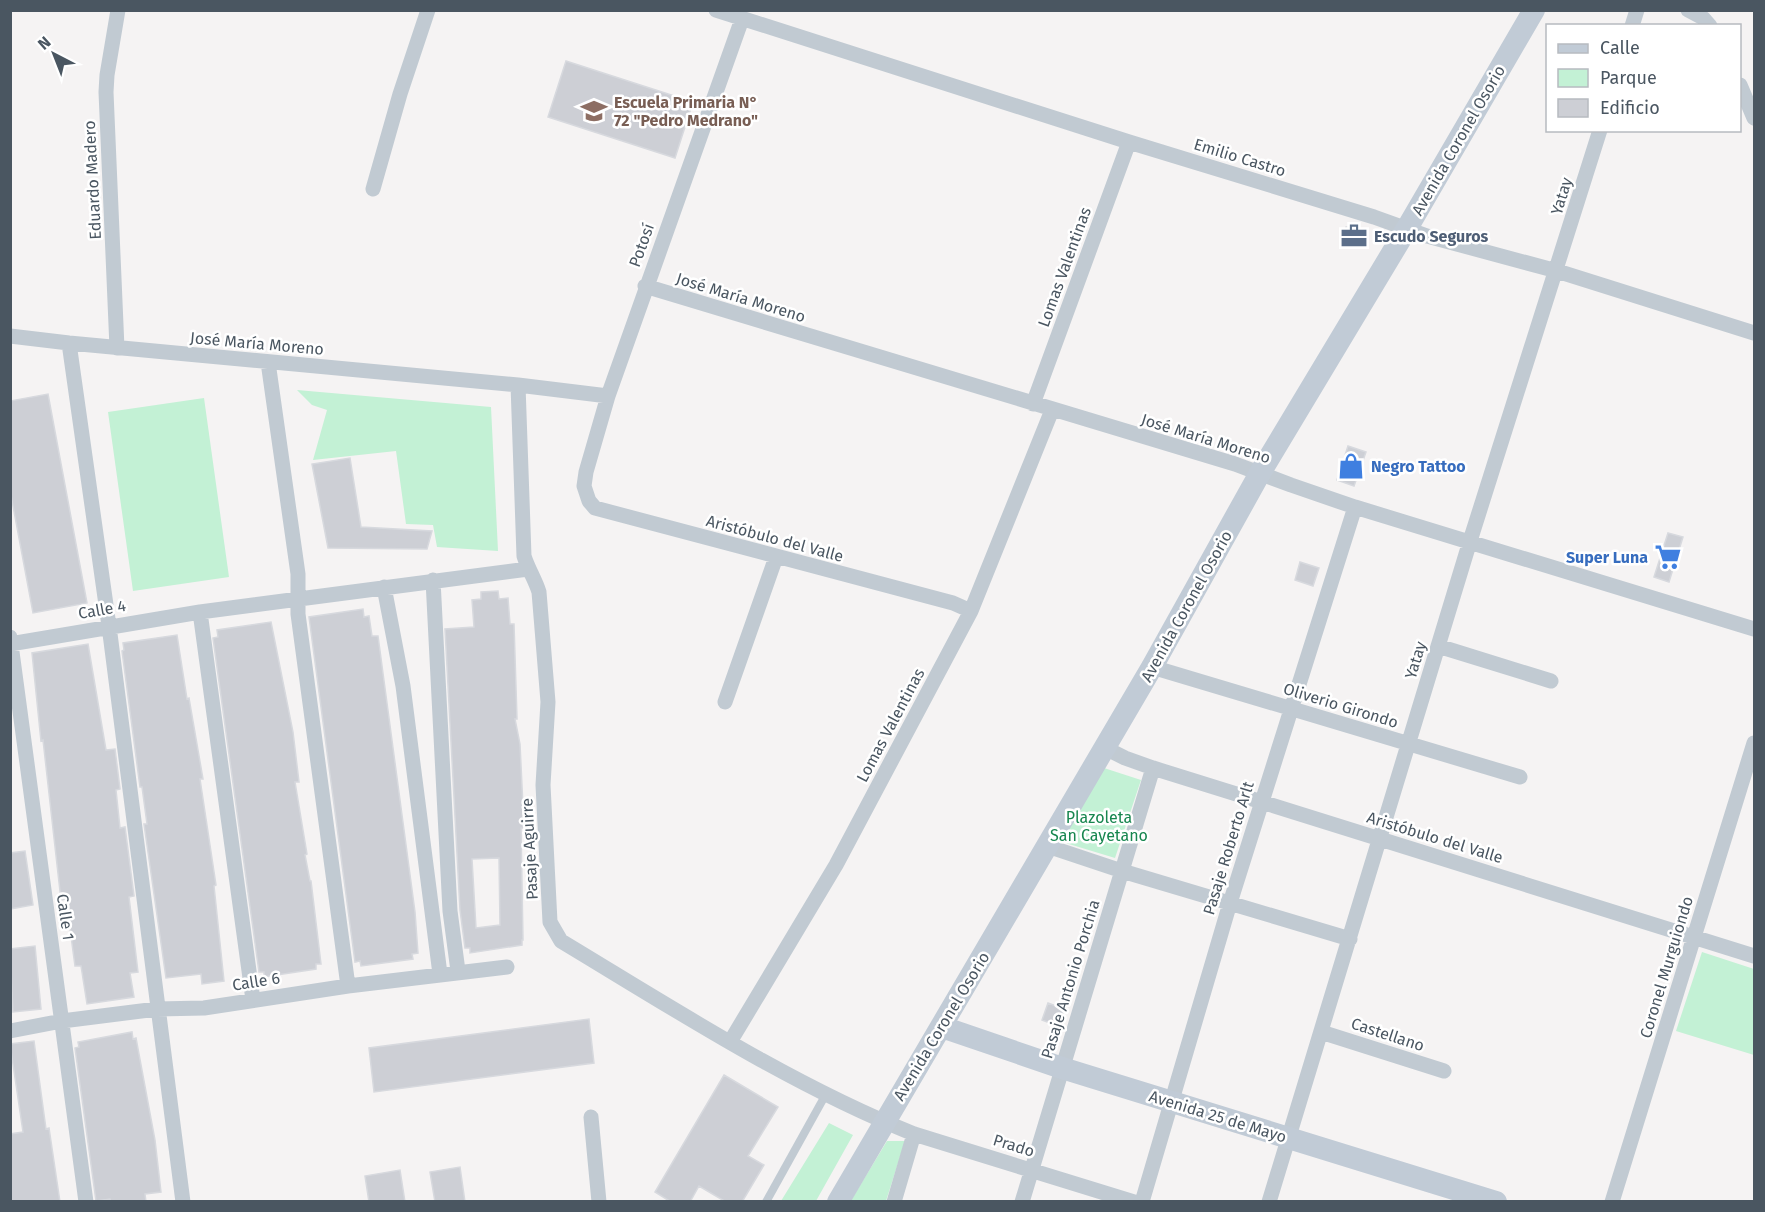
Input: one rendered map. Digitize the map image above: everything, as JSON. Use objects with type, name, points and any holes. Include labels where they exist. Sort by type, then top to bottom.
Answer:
[{"type":"street","name":"Eduardo Madero","points":[[117,348],[106,92],[118,10]]},
{"type":"street","points":[[373,189],[400,94],[428,10]]},
{"type":"street","name":"Avenida Coronel Osorio","points":[[838,1202],[1152,667],[1260,473],[1406,230],[1534,10]]},
{"type":"street","points":[[1688,10],[1706,22]]},
{"type":"street","name":"Emilio Castro","points":[[717,11],[1374,217],[1406,230],[1557,271],[1755,333]]},
{"type":"street","name":"Potosí","points":[[584,486],[608,396],[645,286],[742,19]]},
{"type":"street","points":[[1741,87],[1755,118]]},
{"type":"street","name":"Yatay","points":[[1269,1202],[1470,541],[1599,132]]},
{"type":"street","name":"Lomas Valentinas","points":[[1033,404],[1129,142]]},
{"type":"street","name":"José María Moreno","points":[[645,286],[1260,473],[1355,507],[1755,629]]},
{"type":"street","name":"José María Moreno","points":[[10,336],[69,344],[518,385],[608,396]]},
{"type":"street","points":[[69,344],[109,626],[183,1202]]},
{"type":"street","points":[[268,362],[298,574],[298,614],[348,986]]},
{"type":"street","name":"Pasaje Aguirre","points":[[518,385],[524,556],[539,592],[548,702],[544,812],[550,922],[554,932],[561,941],[730,1042],[826,1094],[885,1122]]},
{"type":"street","name":"Lomas Valentinas","points":[[730,1042],[842,855],[971,610],[1052,410]]},
{"type":"street","name":"Aristóbulo del Valle","points":[[584,486],[585,495],[595,508],[971,610]]},
{"type":"street","name":"Pasaje Roberto Arlt","points":[[1142,1202],[1230,903],[1355,507]]},
{"type":"street","points":[[725,702],[777,557]]},
{"type":"street","name":"Calle 4","points":[[11,642],[200,612],[528,568]]},
{"type":"street","points":[[433,580],[450,911],[458,971]]},
{"type":"street","points":[[384,586],[403,686],[440,974]]},
{"type":"street","points":[[200,612],[253,1000]]},
{"type":"street","name":"Calle 1","points":[[11,642],[86,1202]]},
{"type":"street","points":[[1438,646],[1551,681]]},
{"type":"street","name":"Oliverio Girondo","points":[[1152,667],[1520,777]]},
{"type":"street","name":"Coronel Murguiondo","points":[[1612,1202],[1755,743]]},
{"type":"street","name":"Aristóbulo del Valle","points":[[1105,748],[1153,768],[1755,956]]},
{"type":"street","name":"Pasaje Antonio Porchia","points":[[1022,1202],[1153,768]]},
{"type":"street","points":[[1047,846],[1122,872],[1350,939]]},
{"type":"street","name":"Calle 6","points":[[10,1031],[62,1021],[157,1009],[204,1008],[458,971],[507,967]]},
{"type":"street","name":"Avenida 25 de Mayo","points":[[942,1027],[1062,1068],[1496,1202]]},
{"type":"street","name":"Castellano","points":[[1321,1032],[1444,1071]]},
{"type":"street","points":[[591,1117],[599,1202]]},
{"type":"street","name":"Prado","points":[[885,1122],[914,1134],[1134,1202]]},
{"type":"street","points":[[894,1202],[914,1134]]},
{"type":"lane","points":[[766,1202],[826,1094]]},
{"type":"green space","points":[[297,390],[491,407],[498,551],[437,547],[433,525],[406,524],[396,451],[313,460],[327,410],[312,405]]},
{"type":"green space","points":[[204,398],[229,577],[133,591],[108,412]]},
{"type":"green space","name":"Plazoleta San Cayetano","points":[[1104,768],[1141,780],[1115,858],[1059,841]]},
{"type":"green space","points":[[1702,952],[1754,969],[1754,1055],[1676,1031]]},
{"type":"green space","points":[[829,1123],[853,1135],[816,1201],[781,1201]]},
{"type":"green space","points":[[887,1141],[905,1141],[886,1201],[850,1202]]},
{"type":"building","points":[[566,61],[693,102],[675,158],[548,117]]},
{"type":"building","name":"Escudo Seguros","points":[[1346,227],[1361,230],[1366,241],[1361,248],[1342,241]]},
{"type":"building","points":[[48,394],[87,603],[33,613],[10,490],[10,401]]},
{"type":"building","name":"Negro Tattoo","points":[[1348,446],[1366,452],[1354,486],[1337,480]]},
{"type":"building","points":[[350,458],[361,527],[432,531],[427,549],[328,548],[312,464]]},
{"type":"building","name":"Super Luna","points":[[1668,533],[1683,537],[1669,582],[1654,577]]},
{"type":"building","points":[[1300,562],[1319,568],[1313,586],[1295,580]]},
{"type":"building","points":[[498,591],[499,599],[508,598],[510,624],[514,624],[517,719],[515,719],[520,744],[524,828],[521,828],[523,940],[522,945],[470,953],[470,948],[465,948],[460,910],[445,629],[474,627],[472,600],[481,599],[481,592]],"holes":[[[499,858],[500,925],[476,928],[472,859]]]},
{"type":"building","points":[[363,609],[364,617],[369,616],[372,636],[378,636],[415,912],[418,953],[412,954],[413,959],[361,966],[360,961],[355,962],[309,617]]},
{"type":"building","points":[[271,622],[293,732],[299,782],[295,782],[311,881],[321,964],[316,964],[316,969],[264,977],[264,972],[259,972],[213,638],[218,637],[217,630]]},
{"type":"building","points":[[177,635],[203,779],[200,779],[216,885],[214,886],[224,981],[202,984],[201,974],[166,978],[122,651],[124,650],[123,643]]},
{"type":"building","points":[[88,644],[106,750],[115,749],[120,789],[116,790],[120,828],[125,827],[134,896],[129,897],[138,972],[130,973],[134,997],[87,1004],[81,966],[75,966],[66,899],[61,900],[32,653]]},
{"type":"building","points":[[25,851],[33,905],[10,909],[10,853]]},
{"type":"building","points":[[35,946],[41,1009],[13,1012],[10,949]]},
{"type":"building","points":[[1048,1003],[1064,1009],[1058,1026],[1042,1020]]},
{"type":"building","points":[[589,1019],[594,1063],[374,1092],[369,1048]]},
{"type":"building","points":[[132,1032],[133,1039],[136,1038],[155,1140],[161,1192],[145,1194],[146,1202],[111,1202],[110,1199],[96,1201],[75,1048],[79,1047],[78,1042]]},
{"type":"building","points":[[34,1041],[46,1129],[49,1128],[60,1202],[10,1202],[10,1134],[23,1132],[10,1044]]},
{"type":"building","points":[[724,1075],[778,1107],[748,1156],[764,1165],[742,1202],[726,1202],[699,1186],[690,1202],[671,1202],[655,1192]]},
{"type":"building","points":[[460,1167],[465,1202],[435,1202],[430,1172]]},
{"type":"building","points":[[400,1170],[405,1202],[369,1202],[365,1176]]},
{"type":"place","name":"Escuela Primaria N° 72 \"Pedro Medrano\"","points":[[594,111]]},
{"type":"place","name":"Escudo Seguros","points":[[1354,236]]},
{"type":"place","name":"Negro Tattoo","points":[[1351,466]]},
{"type":"place","name":"Super Luna","points":[[1668,557]]}]
